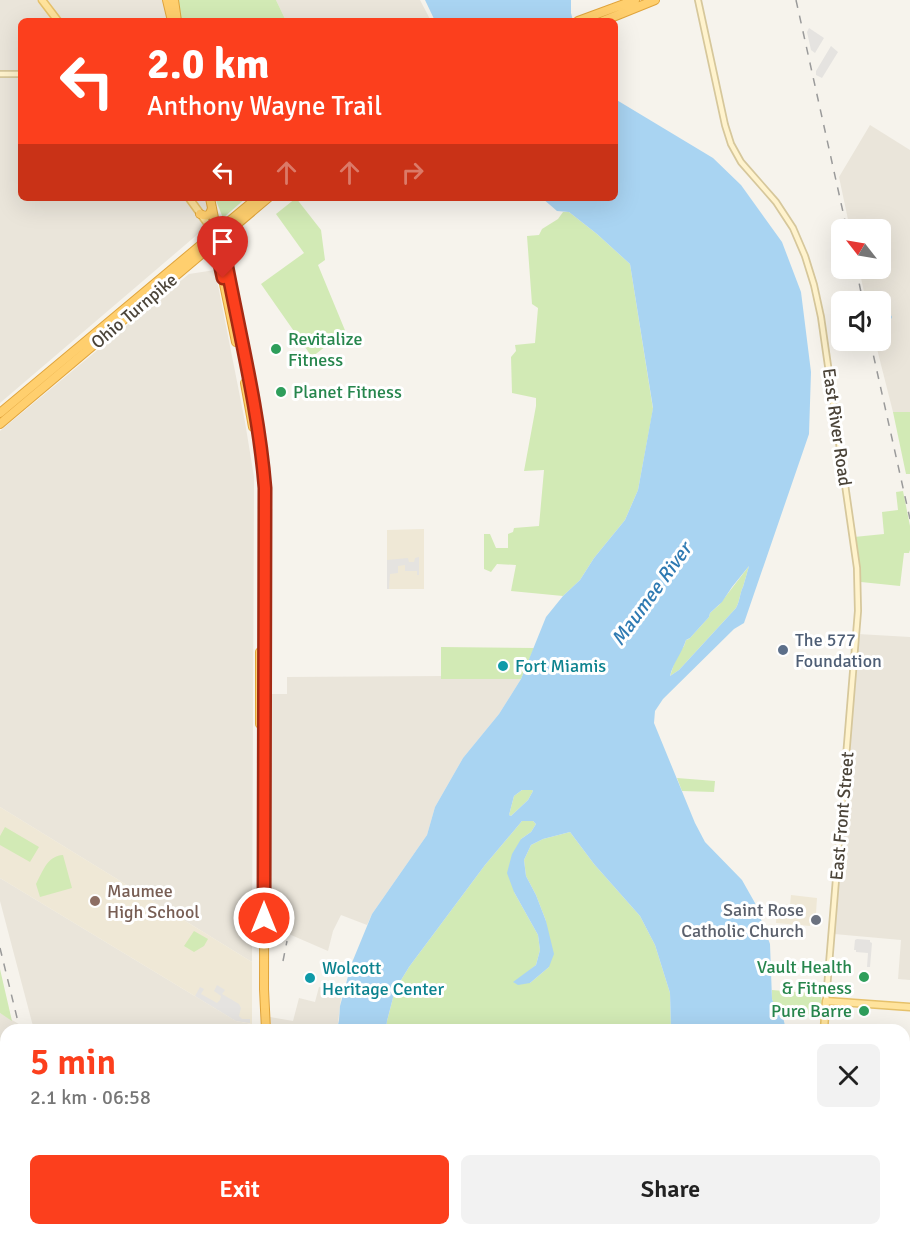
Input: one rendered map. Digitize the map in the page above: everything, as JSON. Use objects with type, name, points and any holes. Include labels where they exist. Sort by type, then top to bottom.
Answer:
[{"type":"highway","points":[[167,0],[171,18]]},
{"type":"highway","points":[[174,0],[177,18]]},
{"type":"highway","points":[[586,18],[634,0]]},
{"type":"highway","points":[[610,18],[655,0]]},
{"type":"highway","points":[[211,201],[213,225],[217,235],[249,403],[260,474],[259,990],[262,1024]]},
{"type":"highway","name":"Ohio Turnpike","points":[[0,413],[253,201]]},
{"type":"highway","name":"Ohio Turnpike","points":[[0,424],[264,201]]},
{"type":"highway","points":[[200,214],[208,216],[211,214],[212,207]]},
{"type":"highway","points":[[220,252],[255,405],[261,447]]},
{"type":"highway","points":[[237,301],[244,353]]},
{"type":"highway","points":[[260,407],[258,411],[266,513],[266,1024]]},
{"type":"main road","points":[[42,0],[56,18]]},
{"type":"main road","name":"East River Road","points":[[698,0],[731,144],[741,162],[776,202],[790,224],[801,246],[814,286],[821,317],[857,568],[859,599],[857,630]]},
{"type":"main road","points":[[0,74],[18,74]]},
{"type":"main road","points":[[191,201],[200,214],[213,225]]},
{"type":"main road","name":"East Front Street","points":[[826,1001],[857,630]]},
{"type":"main road","points":[[824,1024],[826,1001],[910,1007]]},
{"type":"shaded area","points":[[0,0],[177,0],[180,18],[18,18],[18,201],[208,201],[212,222],[0,403]]},
{"type":"shaded area","points":[[276,0],[420,0],[429,18],[285,18]]},
{"type":"shaded area","points":[[809,28],[824,38],[815,53],[811,50],[807,32]]},
{"type":"shaded area","points":[[831,46],[838,52],[822,78],[816,75],[816,71]]},
{"type":"shaded area","points":[[870,125],[910,150],[910,412],[893,412],[878,351],[891,351],[891,291],[864,291],[861,279],[891,279],[891,219],[848,219],[839,177]]},
{"type":"shaded area","points":[[215,270],[254,477],[252,962],[0,807],[0,431],[189,274]]},
{"type":"shaded area","points":[[424,529],[424,589],[387,589],[387,530]]},
{"type":"shaded area","points":[[419,557],[419,575],[417,571],[405,571],[405,565],[398,566],[398,573],[390,574],[389,589],[387,589],[387,560],[408,558],[409,562],[414,562],[415,558]]},
{"type":"shaded area","points":[[858,634],[910,637],[910,980],[898,979],[901,940],[834,934]]},
{"type":"shaded area","points":[[441,676],[441,679],[521,679],[499,714],[463,758],[435,807],[427,835],[372,914],[367,925],[341,915],[333,931],[328,951],[268,925],[270,694],[287,694],[287,677]]},
{"type":"shaded area","name":"Maumee High School","points":[[0,807],[252,962],[252,1024],[236,1021],[0,878]]},
{"type":"shaded area","points":[[0,878],[236,1021],[252,1024],[32,1024],[0,901]]},
{"type":"shaded area","points":[[791,895],[817,898],[816,913],[810,916],[810,926],[776,923],[777,904],[790,905]]},
{"type":"shaded area","points":[[857,939],[870,940],[872,943],[870,967],[867,967],[868,953],[854,950]]},
{"type":"shaded area","points":[[217,985],[225,990],[222,994],[239,1004],[241,1008],[239,1016],[242,1019],[250,1019],[250,1023],[236,1021],[195,996],[200,987],[204,989],[201,994],[217,1003],[221,996],[214,991]]},
{"type":"shaded area","points":[[319,987],[342,992],[338,1024],[271,1024],[270,1017],[293,1021],[299,998],[315,1002]]},
{"type":"shaded area","points":[[0,1013],[19,1024],[0,1024]]},
{"type":"green space","points":[[177,0],[276,0],[285,18],[180,18]]},
{"type":"green space","points":[[216,201],[243,201],[223,218]]},
{"type":"green space","points":[[292,201],[298,201],[321,230],[325,260],[318,265],[349,340],[326,346],[312,357],[261,284],[304,253],[276,214]]},
{"type":"green space","points":[[563,212],[569,212],[630,264],[653,409],[638,490],[625,520],[594,558],[580,580],[563,596],[511,591],[516,565],[497,564],[491,572],[484,569],[484,534],[490,534],[496,548],[508,548],[508,534],[513,532],[514,528],[539,526],[544,470],[524,471],[536,398],[512,393],[511,357],[516,351],[515,345],[535,343],[538,308],[532,304],[527,236],[539,235],[542,229],[558,219]]},
{"type":"green space","points":[[893,412],[910,412],[910,474],[906,474]]},
{"type":"green space","points":[[903,491],[910,526],[910,550],[909,553],[904,553],[900,586],[861,582],[854,537],[884,534],[882,512],[898,510],[896,492]]},
{"type":"green space","points":[[749,566],[736,608],[679,670],[670,676],[677,655],[686,640],[709,617]]},
{"type":"green space","points":[[441,647],[534,648],[521,679],[441,679]]},
{"type":"green space","points":[[677,778],[715,781],[714,792],[682,791]]},
{"type":"green space","points":[[522,790],[533,791],[528,800],[511,816],[509,815],[514,796]]},
{"type":"green space","points":[[522,821],[533,821],[536,824],[531,832],[521,839],[514,892],[538,935],[540,950],[536,965],[514,983],[530,983],[549,967],[546,921],[526,876],[524,860],[531,845],[543,839],[570,832],[594,864],[640,916],[655,945],[670,993],[671,1024],[387,1024],[395,990],[409,967],[485,865]]},
{"type":"green space","points":[[5,827],[39,847],[30,862],[0,845],[0,836]]},
{"type":"green space","points":[[63,855],[72,888],[40,897],[36,884],[43,869],[53,858]]},
{"type":"green space","points":[[194,931],[208,939],[204,946],[194,952],[184,946]]},
{"type":"green space","points":[[0,969],[12,1021],[0,1013]]},
{"type":"green space","points":[[772,990],[821,994],[820,1008],[822,1007],[823,1018],[820,1019],[820,1015],[777,1012],[772,999]]},
{"type":"water","points":[[425,0],[571,0],[572,18],[434,18]]},
{"type":"water","name":"Maumee River","points":[[618,101],[713,158],[741,185],[782,242],[801,292],[811,372],[809,434],[744,623],[734,629],[663,699],[655,711],[654,723],[705,842],[742,880],[755,903],[770,944],[772,999],[777,1011],[782,1013],[785,1024],[671,1024],[670,993],[655,945],[640,916],[594,864],[570,832],[543,839],[531,845],[524,860],[526,876],[546,921],[554,954],[549,967],[530,983],[518,985],[513,982],[536,965],[540,950],[538,935],[514,892],[507,873],[512,854],[521,839],[531,832],[536,824],[533,821],[522,821],[485,865],[409,967],[395,990],[387,1024],[338,1024],[340,1006],[351,965],[372,914],[427,835],[435,807],[463,758],[499,714],[521,679],[546,617],[580,580],[594,558],[625,520],[638,490],[653,408],[630,264],[569,212],[557,211],[545,201],[618,201]],"holes":[[[749,566],[736,608],[679,670],[670,676],[686,640],[722,602]],[[522,790],[532,790],[528,800],[511,816],[509,815],[514,796]]]},
{"type":"railway","points":[[796,0],[845,219]]},
{"type":"railway","points":[[858,279],[861,291]]},
{"type":"railway","points":[[872,351],[910,519]]},
{"type":"railway","points":[[283,961],[287,941]]},
{"type":"railway","points":[[0,948],[19,1024]]},
{"type":"place","name":"Revitalize Fitness","points":[[276,349]]},
{"type":"place","name":"Planet Fitness","points":[[281,392]]},
{"type":"place","name":"The 577 Foundation","points":[[783,650]]},
{"type":"place","name":"Fort Miamis","points":[[503,666]]},
{"type":"place","name":"Maumee High School","points":[[95,901]]},
{"type":"place","name":"Saint Rose Catholic Church","points":[[816,920]]},
{"type":"place","name":"Vault Health & Fitness","points":[[864,977]]},
{"type":"place","name":"Wolcott Heritage Center","points":[[310,978]]},
{"type":"place","name":"Pure Barre","points":[[864,1011]]},
{"type":"route","points":[[223,278],[218,255],[219,246],[224,254],[227,267],[255,405],[265,488],[264,918]]}]
